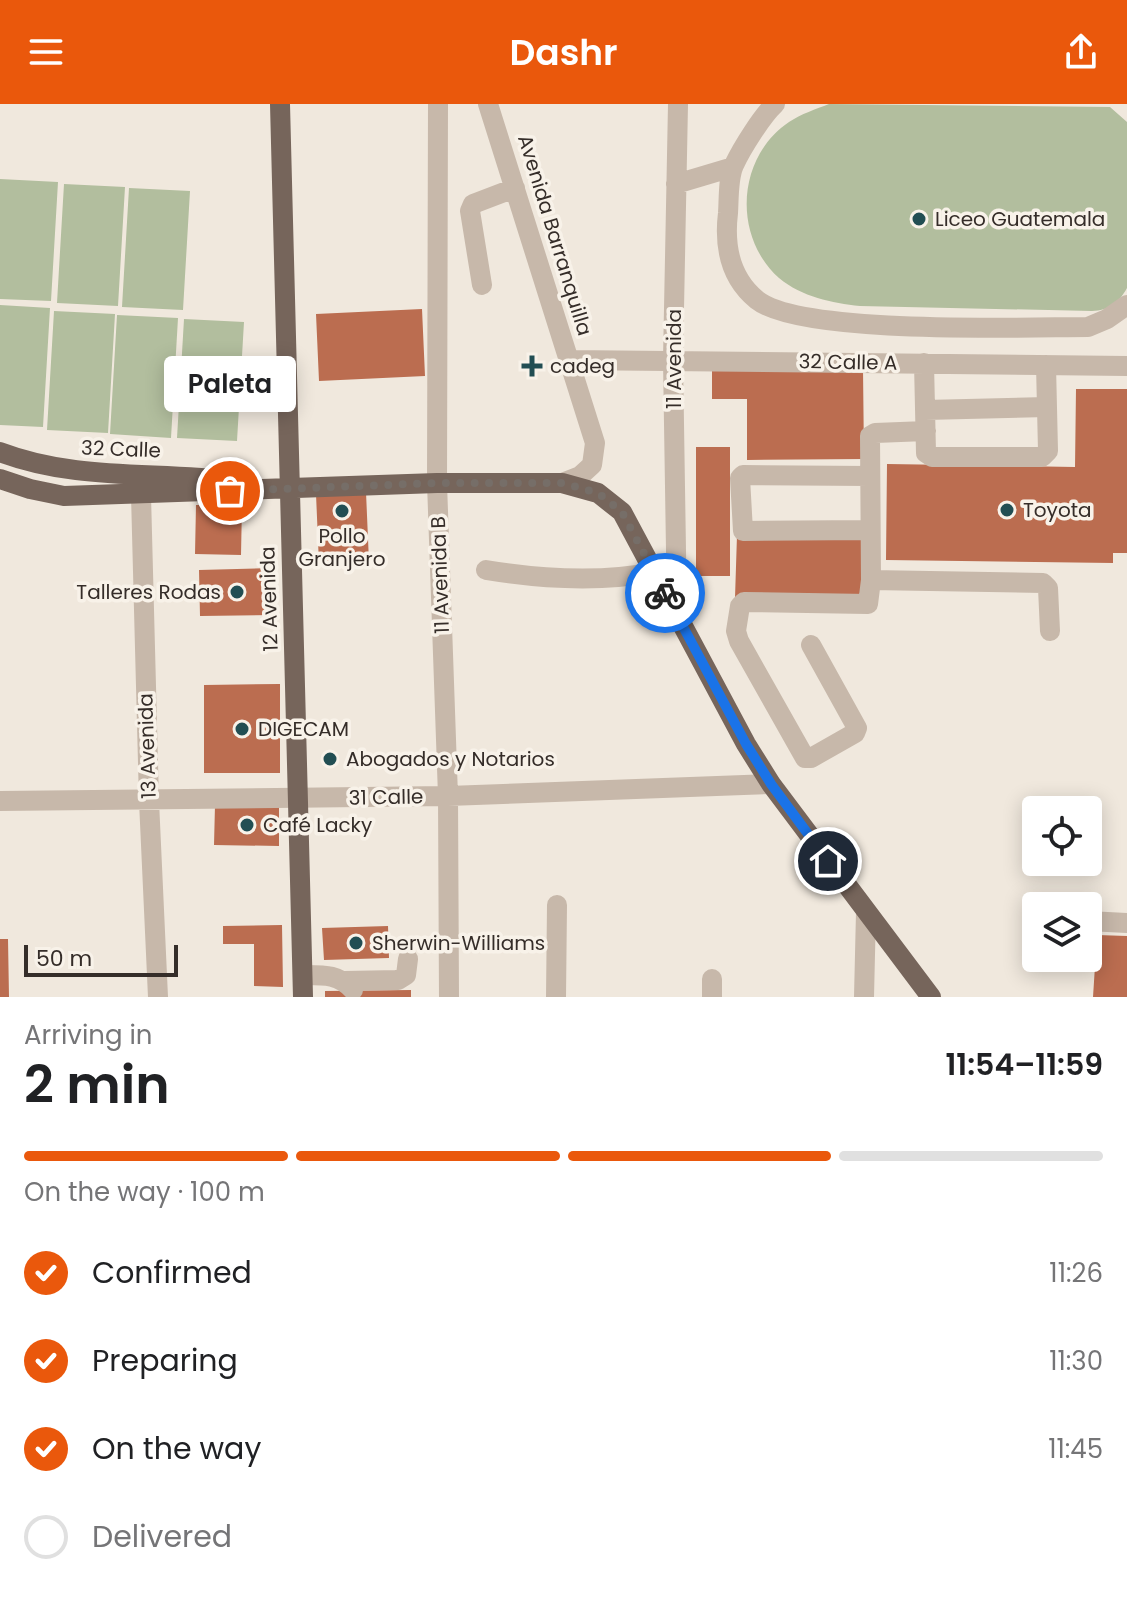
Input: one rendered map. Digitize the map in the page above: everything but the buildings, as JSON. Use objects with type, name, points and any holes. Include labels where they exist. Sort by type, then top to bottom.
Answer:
[{"type":"main road","name":"12 Avenida","points":[[280,104],[303,997]]},
{"type":"main road","name":"32 Calle","points":[[0,452],[75,472],[191,475],[290,488]]},
{"type":"main road","name":"32 Calle","points":[[0,479],[64,496],[437,483],[562,483]]},
{"type":"main road","points":[[562,483],[598,493],[622,512],[746,744],[771,784],[931,997]]},
{"type":"street","name":"11 Avenida B","points":[[438,104],[437,483],[448,796],[449,997]]},
{"type":"street","name":"Avenida Barranquilla","points":[[488,104],[595,443],[592,465],[580,476],[562,483]]},
{"type":"street","name":"11 Avenida","points":[[677,614],[673,360],[678,104]]},
{"type":"street","points":[[775,104],[733,167],[725,236],[733,272],[757,300],[778,312],[816,319],[908,326],[1088,327],[1127,305]]},
{"type":"street","points":[[676,184],[733,167]]},
{"type":"street","points":[[482,285],[470,211],[473,204],[515,188]]},
{"type":"street","name":"32 Calle A","points":[[569,360],[1127,366]]},
{"type":"street","points":[[924,363],[926,453],[932,457],[1042,457],[1048,451],[1046,365]]},
{"type":"street","points":[[925,410],[1047,407]]},
{"type":"street","points":[[811,645],[857,728],[855,733],[811,758],[805,758],[739,641],[736,631],[740,606],[744,602],[868,604],[871,580],[870,436],[875,433],[926,431]]},
{"type":"street","points":[[870,476],[743,475],[740,478],[743,531],[870,530]]},
{"type":"street","name":"13 Avenida","points":[[141,495],[158,997]]},
{"type":"street","points":[[486,570],[558,579],[633,576],[654,572]]},
{"type":"street","points":[[871,580],[1043,583],[1048,588],[1050,631]]},
{"type":"street","name":"31 Calle","points":[[0,801],[448,796],[771,784]]},
{"type":"street","points":[[556,997],[557,905]]},
{"type":"street","points":[[864,997],[866,912]]},
{"type":"street","points":[[1102,922],[1127,923]]},
{"type":"street","points":[[303,975],[329,976],[349,986],[398,980],[406,975],[408,959]]},
{"type":"green space","name":"Liceo Guatemala","points":[[829,104],[1110,107],[1127,122],[1127,288],[1124,294],[1112,305],[1092,311],[860,306],[818,298],[788,285],[764,261],[753,241],[747,197],[751,176],[759,155],[772,137],[794,119]]},
{"type":"green space","points":[[0,179],[58,182],[51,301],[0,299]]},
{"type":"green space","points":[[64,184],[125,187],[118,306],[57,303]]},
{"type":"green space","points":[[129,188],[190,191],[183,310],[122,307]]},
{"type":"green space","points":[[0,305],[50,308],[43,427],[0,425]]},
{"type":"green space","points":[[54,311],[115,314],[108,433],[47,430]]},
{"type":"green space","points":[[117,315],[178,318],[171,438],[110,434]]},
{"type":"green space","points":[[184,319],[244,322],[237,441],[177,438]]},
{"type":"way so far","points":[[230,491],[437,483],[562,483],[598,493],[622,512],[665,593]]},
{"type":"place","name":"Liceo Guatemala","points":[[919,219]]},
{"type":"place","name":"cadeg","points":[[532,366]]},
{"type":"place","name":"Paleta","points":[[230,491]]},
{"type":"place","name":"Toyota","points":[[1007,510]]},
{"type":"place","name":"Pollo Granjero","points":[[342,511]]},
{"type":"place","name":"Talleres Rodas","points":[[237,592]]},
{"type":"place","name":"DIGECAM","points":[[242,729]]},
{"type":"place","name":"Abogados y Notarios","points":[[330,759]]},
{"type":"place","name":"Café Lacky","points":[[247,825]]},
{"type":"place","name":"Sherwin-Williams","points":[[356,943]]},
{"type":"route","points":[[665,593],[746,744],[771,784],[828,861]]}]
